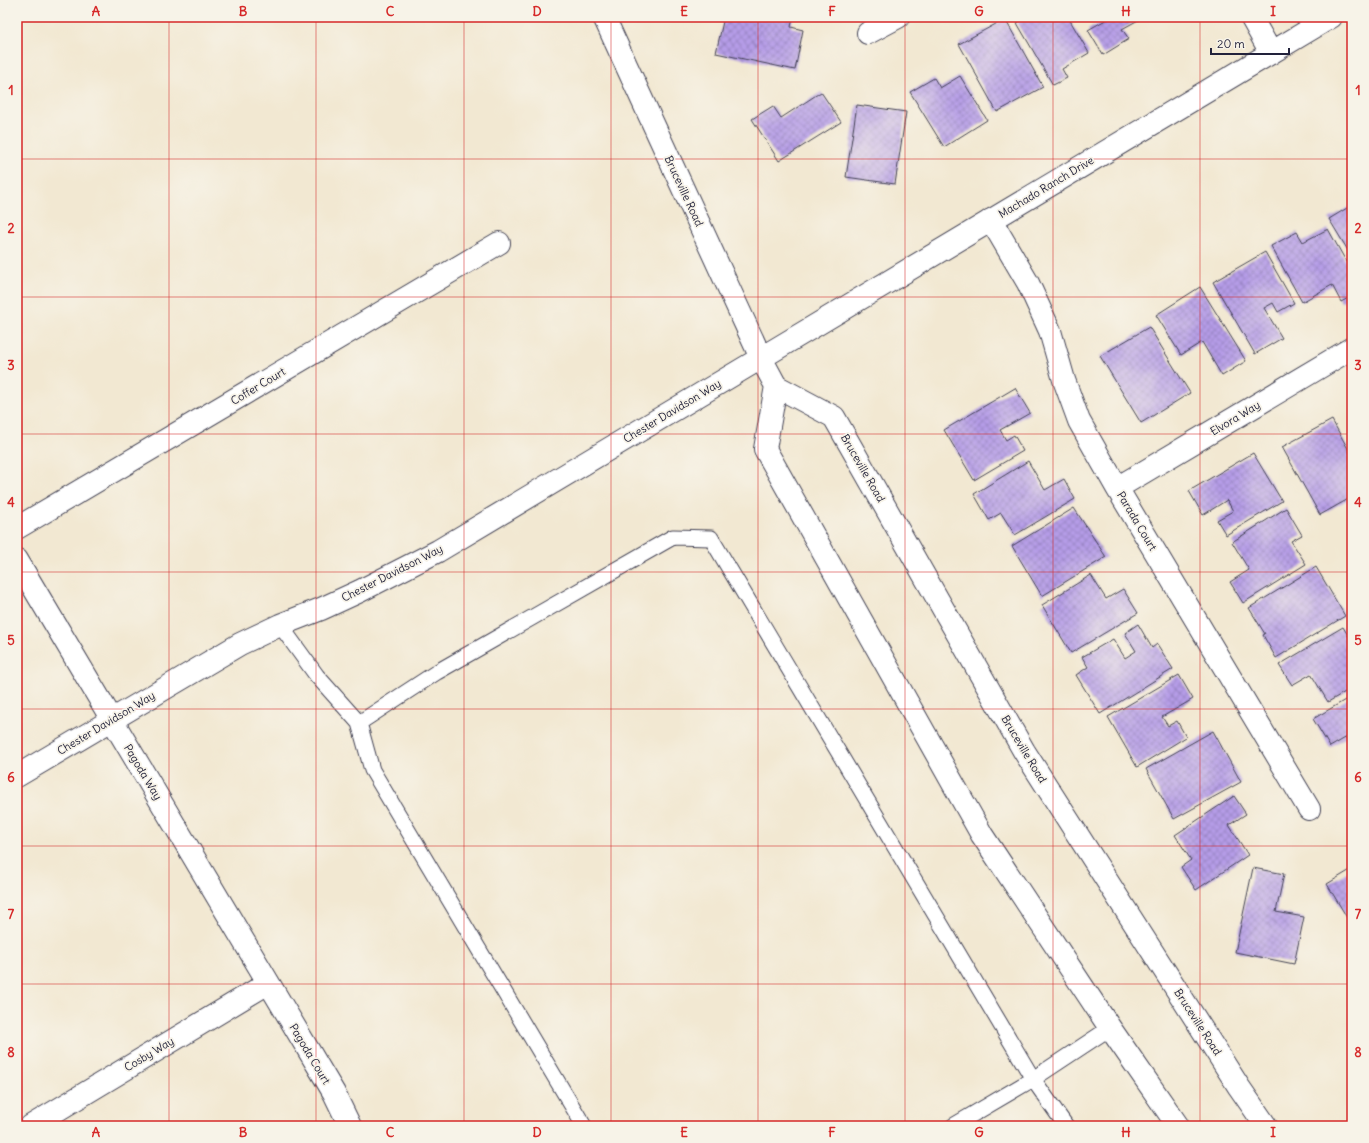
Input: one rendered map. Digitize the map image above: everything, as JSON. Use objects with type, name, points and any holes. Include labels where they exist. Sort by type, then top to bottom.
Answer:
[{"type":"street","name":"Bruceville Road","points":[[604,17],[761,358],[776,386],[834,417],[1024,751],[1239,1087],[1266,1126]]},
{"type":"street","points":[[868,34],[898,17]]},
{"type":"street","points":[[1251,17],[1271,53]]},
{"type":"street","name":"Machado Ranch Drive","points":[[761,358],[1331,17]]},
{"type":"street","name":"Parada Court","points":[[991,220],[1028,283],[1050,331],[1064,380],[1079,421],[1117,488],[1309,809]]},
{"type":"street","name":"Coffer Court","points":[[17,528],[499,243]]},
{"type":"street","name":"Elvora Way","points":[[1117,488],[1352,348]]},
{"type":"street","name":"Chester Davidson Way","points":[[17,776],[240,644],[280,625],[321,609],[360,591],[438,551],[761,358]]},
{"type":"street","points":[[776,386],[765,449],[982,835],[1110,1028],[1178,1126]]},
{"type":"street","name":"Pagoda Way","points":[[17,560],[268,983]]},
{"type":"street","name":"Cosby Way","points":[[31,1126],[268,983]]},
{"type":"street","name":"Pagoda Court","points":[[268,983],[334,1093],[350,1126]]},
{"type":"lane","points":[[359,723],[437,672],[673,537],[711,538],[1033,1079],[1066,1126]]},
{"type":"lane","points":[[280,625],[317,676],[359,723],[372,770],[584,1126]]},
{"type":"lane","points":[[953,1126],[1033,1079],[1110,1028]]},
{"type":"building","points":[[724,17],[793,18],[791,27],[803,30],[795,70],[716,53]]},
{"type":"building","points":[[1027,17],[1068,17],[1089,53],[1062,69],[1067,78],[1053,85],[1017,23]]},
{"type":"building","points":[[1109,17],[1138,17],[1140,19],[1122,29],[1129,39],[1103,55],[1088,30]]},
{"type":"building","points":[[1005,19],[1043,87],[997,112],[959,44]]},
{"type":"building","points":[[960,76],[987,120],[944,147],[910,92],[934,78],[940,88]]},
{"type":"building","points":[[821,92],[841,122],[779,161],[752,119],[773,106],[781,118]]},
{"type":"building","points":[[857,105],[906,112],[895,184],[846,177]]},
{"type":"building","points":[[1352,205],[1352,257],[1329,219]]},
{"type":"building","points":[[1328,229],[1352,272],[1352,296],[1341,302],[1332,285],[1302,302],[1271,246],[1297,232],[1303,242]]},
{"type":"building","points":[[1265,252],[1294,303],[1278,312],[1273,303],[1264,308],[1282,338],[1255,354],[1213,282]]},
{"type":"building","points":[[1200,287],[1246,361],[1222,376],[1202,342],[1181,355],[1156,315]]},
{"type":"building","points":[[1149,327],[1190,393],[1141,423],[1100,356]]},
{"type":"building","points":[[1015,388],[1030,413],[1000,430],[1006,440],[1014,435],[1023,451],[974,480],[944,430]]},
{"type":"building","points":[[1332,420],[1352,456],[1352,497],[1320,515],[1282,447]]},
{"type":"building","points":[[1253,453],[1282,501],[1226,535],[1217,520],[1233,511],[1227,500],[1203,515],[1189,491]]},
{"type":"building","points":[[1028,461],[1045,490],[1064,479],[1075,499],[1015,535],[1001,513],[989,520],[974,494]]},
{"type":"building","points":[[1074,508],[1106,557],[1042,596],[1012,546]]},
{"type":"building","points":[[1286,508],[1302,535],[1291,541],[1306,564],[1243,603],[1230,582],[1249,570],[1232,542]]},
{"type":"building","points":[[1316,567],[1345,616],[1276,658],[1263,635],[1265,634],[1249,608]]},
{"type":"building","points":[[1091,575],[1106,599],[1123,589],[1138,613],[1071,653],[1042,605]]},
{"type":"building","points":[[1138,624],[1152,648],[1157,644],[1173,669],[1100,714],[1076,675],[1088,667],[1082,657],[1113,639],[1125,658],[1136,651],[1125,633]]},
{"type":"building","points":[[1343,627],[1352,642],[1352,688],[1328,702],[1311,674],[1292,685],[1279,665]]},
{"type":"building","points":[[1179,675],[1193,699],[1162,717],[1168,726],[1177,721],[1186,737],[1137,767],[1108,717]]},
{"type":"building","points":[[1352,696],[1352,734],[1330,747],[1313,719]]},
{"type":"building","points":[[1213,731],[1241,782],[1174,819],[1146,769]]},
{"type":"building","points":[[1234,796],[1246,814],[1229,825],[1248,855],[1196,890],[1181,867],[1191,860],[1175,835]]},
{"type":"building","points":[[1253,868],[1284,874],[1276,912],[1304,917],[1294,964],[1235,952]]},
{"type":"building","points":[[1352,869],[1352,926],[1327,884]]}]
